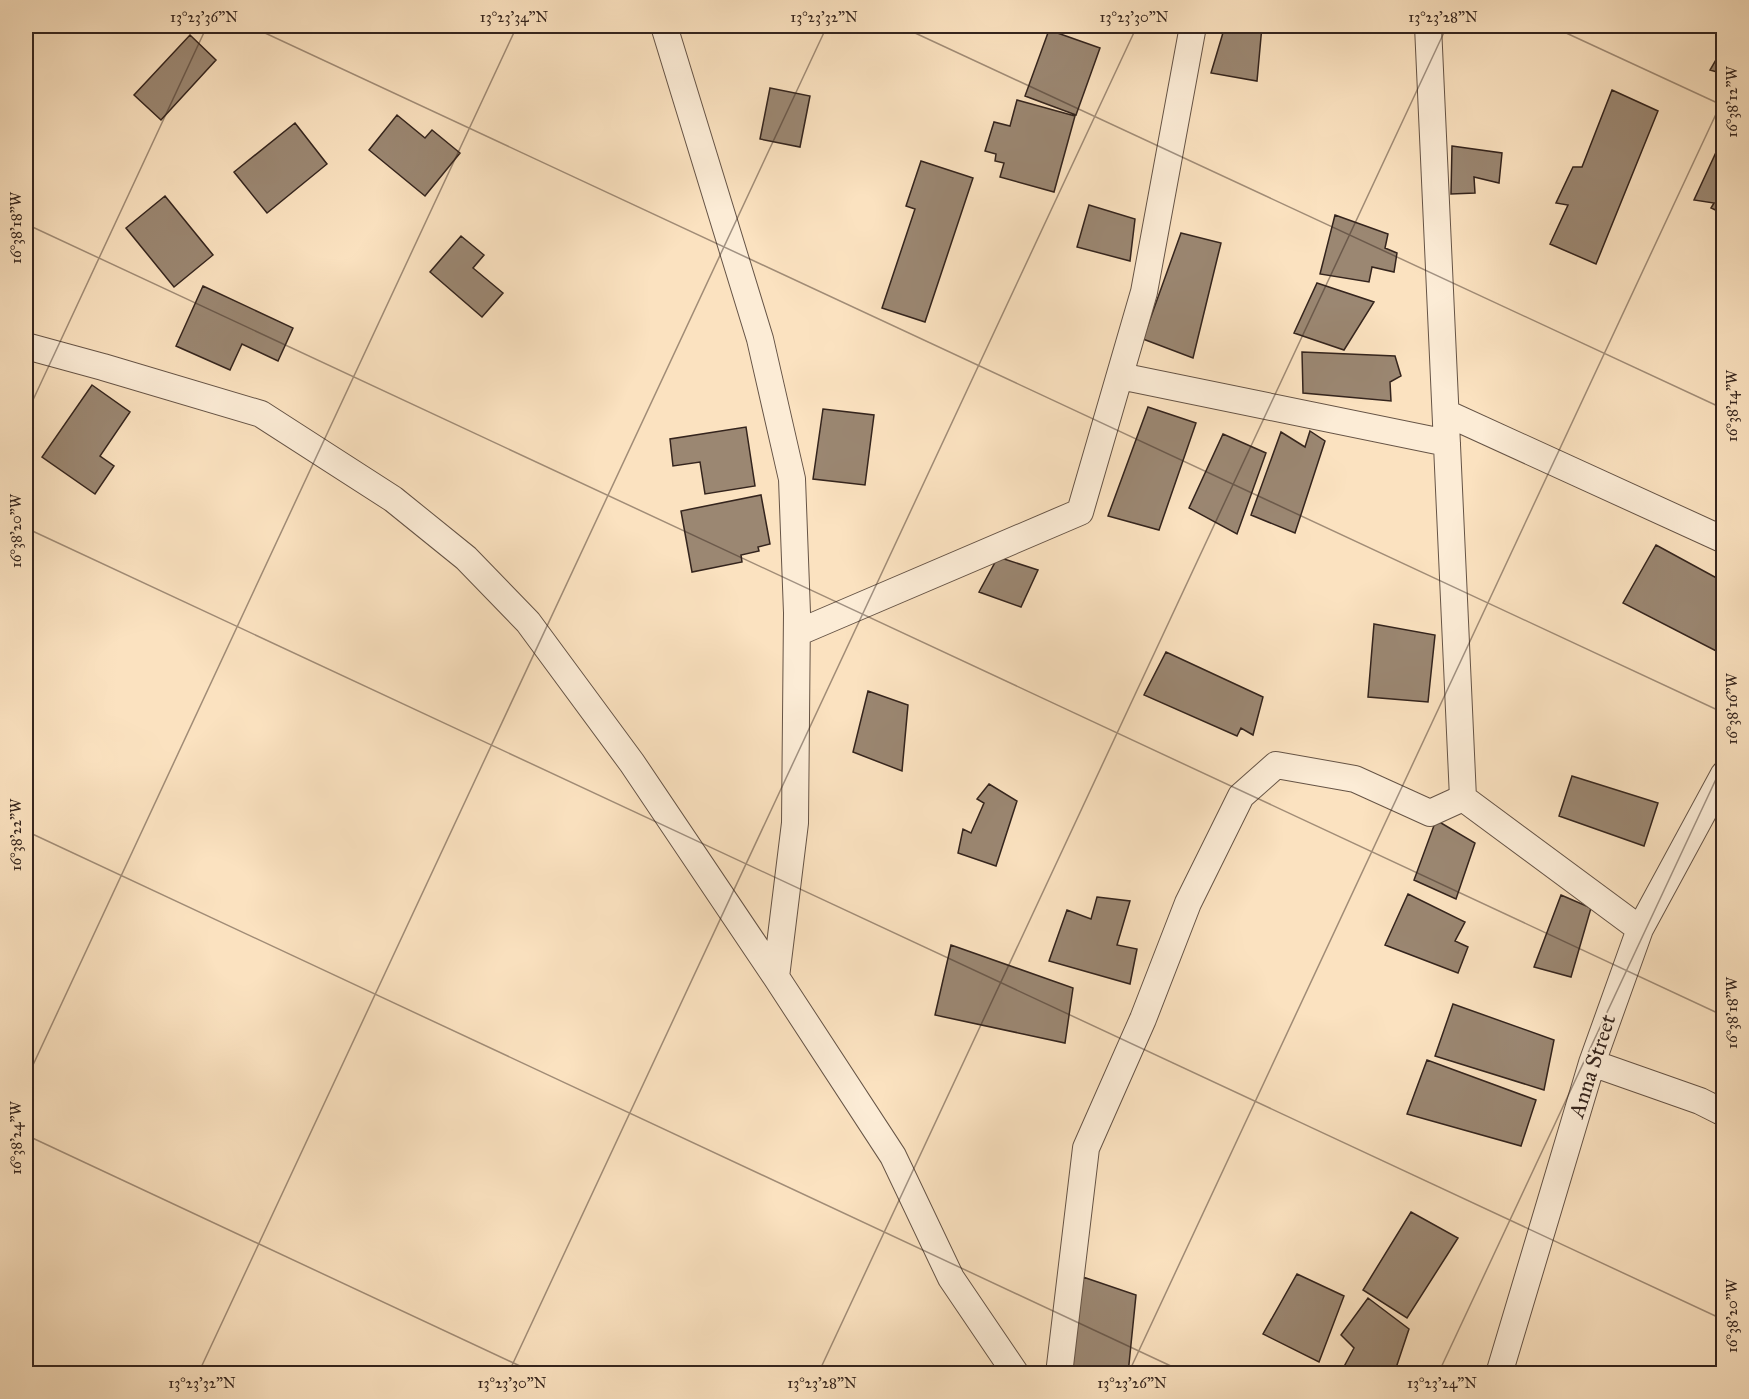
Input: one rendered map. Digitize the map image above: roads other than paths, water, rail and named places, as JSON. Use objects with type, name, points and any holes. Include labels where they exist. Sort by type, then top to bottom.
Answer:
[{"type":"street","points":[[664,26],[760,339],[792,478],[797,633],[795,823],[776,977]]},
{"type":"street","points":[[797,633],[1080,513],[1144,292],[1193,26]]},
{"type":"street","points":[[1428,26],[1463,798]]},
{"type":"street","points":[[26,346],[261,414],[393,500],[466,558],[528,622],[632,763],[893,1156],[951,1278],[1016,1374]]},
{"type":"street","points":[[1120,376],[1447,443]]},
{"type":"street","points":[[1446,413],[1724,540]]},
{"type":"street","points":[[1059,1374],[1086,1148],[1143,1019],[1188,903],[1241,796],[1276,765],[1355,779],[1430,813],[1463,798]]},
{"type":"street","name":"Anna Street","points":[[1499,1374],[1592,1063],[1640,929],[1724,774]]},
{"type":"street","points":[[1463,798],[1640,929]]},
{"type":"street","points":[[1592,1063],[1700,1101],[1724,1113]]}]
